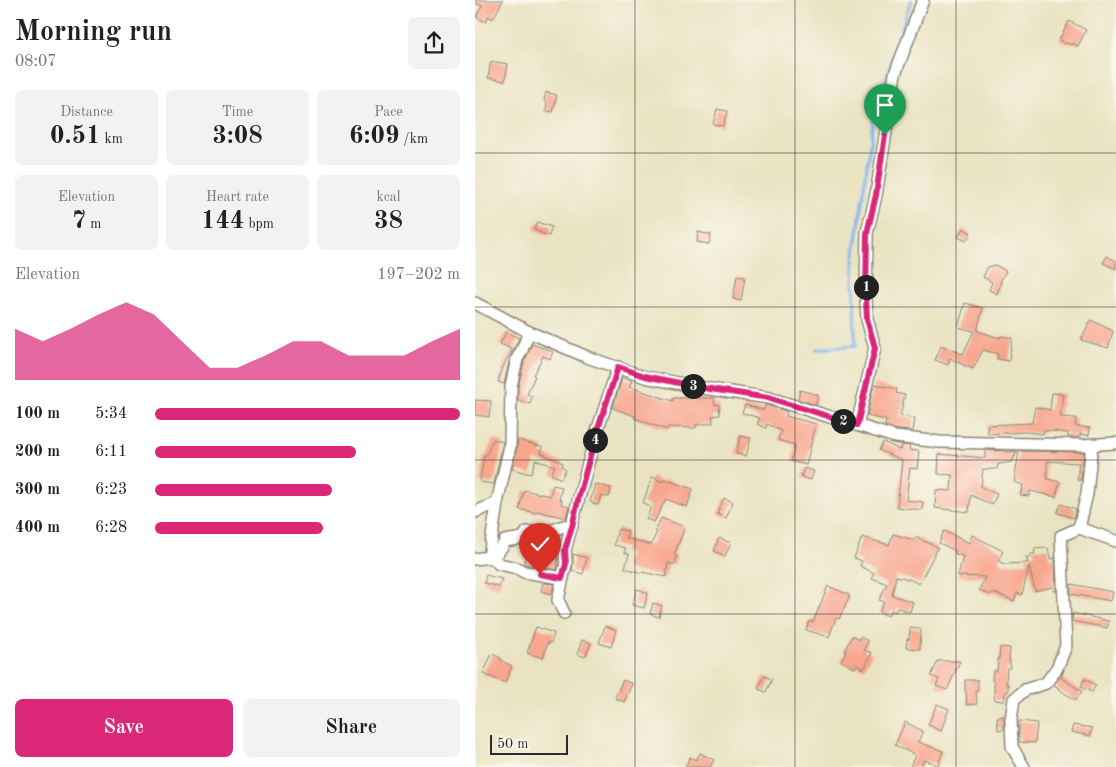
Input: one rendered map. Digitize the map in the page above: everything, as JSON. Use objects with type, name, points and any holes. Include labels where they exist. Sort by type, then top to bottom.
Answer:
[{"type":"street","points":[[857,425],[875,348],[867,319],[867,233],[876,195],[895,74],[923,0]]},
{"type":"street","points":[[475,303],[529,332],[587,357],[645,376],[704,388],[769,398],[895,437],[940,442],[1116,443]]},
{"type":"street","points":[[489,557],[497,503],[510,446],[511,386],[517,359],[529,332]]},
{"type":"street","points":[[564,613],[558,600],[566,564],[565,550],[595,438],[618,367]]},
{"type":"street","points":[[1079,528],[1087,494],[1092,444]]},
{"type":"street","points":[[475,512],[497,503]]},
{"type":"street","points":[[475,559],[496,554],[502,548],[505,541],[523,538],[527,532],[539,534],[566,525],[572,526]]},
{"type":"street","points":[[1024,767],[1012,747],[1011,720],[1014,699],[1025,690],[1046,683],[1057,668],[1066,646],[1061,536],[1079,528],[1116,541]]},
{"type":"street","points":[[489,557],[499,564],[517,568],[524,572],[562,578]]},
{"type":"building","points":[[475,0],[503,0],[493,19],[488,16],[486,22],[476,17],[482,6],[475,3]]},
{"type":"building","points":[[1069,21],[1086,30],[1078,46],[1072,43],[1071,45],[1066,44],[1059,40]]},
{"type":"building","points":[[491,61],[508,64],[505,81],[488,78]]},
{"type":"building","points":[[546,92],[557,95],[553,112],[546,111],[547,102],[544,101]]},
{"type":"building","points":[[717,109],[727,111],[723,126],[713,124]]},
{"type":"building","points":[[537,222],[552,227],[549,236],[534,230]]},
{"type":"building","points":[[963,228],[971,233],[966,241],[958,237]]},
{"type":"building","points":[[698,232],[711,235],[709,244],[697,242]]},
{"type":"building","points":[[1107,256],[1116,261],[1116,269],[1103,263]]},
{"type":"building","points":[[995,265],[1006,271],[1000,282],[997,294],[989,290],[992,282],[983,277],[988,267]]},
{"type":"building","points":[[737,276],[745,277],[741,301],[733,299]]},
{"type":"building","points":[[965,303],[983,308],[977,331],[1000,338],[1001,336],[1012,338],[1009,361],[997,359],[998,354],[983,350],[973,369],[950,358],[948,365],[935,360],[941,346],[963,354],[974,331],[958,327]]},
{"type":"building","points":[[1091,320],[1113,331],[1108,348],[1081,340]]},
{"type":"building","points":[[506,332],[519,338],[510,357],[504,384],[498,382],[512,349],[500,344]]},
{"type":"building","points":[[532,344],[553,352],[550,359],[543,356],[533,375],[535,376],[527,394],[532,396],[530,404],[518,400],[518,387],[524,362]]},
{"type":"building","points":[[622,378],[632,381],[629,387],[673,401],[673,398],[714,398],[715,405],[719,404],[720,415],[712,416],[713,423],[696,425],[696,428],[668,427],[667,430],[634,418],[635,416],[613,408]]},
{"type":"building","points":[[874,384],[897,389],[896,393],[905,395],[900,416],[914,418],[912,431],[897,430],[885,426],[886,420],[867,416]]},
{"type":"building","points":[[800,390],[818,395],[816,405],[798,399]]},
{"type":"building","points":[[1052,393],[1063,394],[1060,417],[1076,418],[1075,426],[1090,428],[1089,435],[1080,434],[1080,437],[1068,437],[1068,433],[1044,430],[1043,434],[1026,432],[988,434],[987,425],[1032,423],[1035,407],[1050,410]]},
{"type":"building","points":[[475,400],[491,401],[489,417],[475,415]]},
{"type":"building","points":[[745,405],[764,410],[765,405],[767,405],[787,412],[786,416],[816,424],[806,465],[791,461],[795,445],[778,440],[781,431],[767,424],[766,428],[757,424],[760,418],[742,413]]},
{"type":"building","points":[[740,436],[751,438],[746,456],[736,454]]},
{"type":"building","points":[[493,439],[503,442],[494,484],[480,482],[484,456],[486,456]]},
{"type":"building","points":[[518,440],[543,447],[541,453],[563,463],[562,466],[566,469],[561,479],[551,474],[555,466],[535,460],[531,474],[512,469]]},
{"type":"building","points":[[883,442],[900,450],[901,445],[910,446],[909,450],[919,451],[917,469],[910,468],[906,500],[923,502],[922,510],[897,507],[902,460],[879,450]]},
{"type":"building","points":[[985,450],[1017,451],[1012,462],[998,464],[997,469],[983,469],[981,487],[997,494],[992,505],[971,495],[969,512],[935,508],[936,490],[951,491],[952,475],[938,474],[939,454],[985,458]]},
{"type":"building","points":[[1019,451],[1084,452],[1081,480],[1077,480],[1079,463],[1047,461],[1047,479],[1060,482],[1056,497],[1030,491],[1029,496],[1020,495],[1023,485],[1014,482]]},
{"type":"building","points":[[804,468],[814,471],[811,480],[801,477]]},
{"type":"building","points":[[652,477],[663,482],[664,479],[693,489],[687,507],[666,499],[654,522],[646,519],[651,507],[643,503]]},
{"type":"building","points":[[595,484],[611,488],[609,497],[601,495],[598,505],[590,502]]},
{"type":"building","points":[[553,485],[562,487],[559,499],[562,500],[561,504],[569,506],[566,518],[519,509],[524,490],[550,496]]},
{"type":"building","points":[[724,498],[733,502],[726,518],[717,514]]},
{"type":"building","points":[[1061,504],[1076,509],[1074,518],[1057,513]]},
{"type":"building","points":[[661,518],[685,527],[674,555],[677,556],[674,565],[668,563],[666,577],[625,568],[629,554],[624,552],[626,548],[614,545],[618,529],[628,531],[626,538],[651,545]]},
{"type":"building","points":[[944,531],[969,543],[972,535],[1003,551],[998,561],[1002,562],[1002,564],[1028,563],[1026,557],[1031,557],[1030,554],[1035,554],[1034,549],[1048,548],[1050,559],[1055,558],[1056,591],[1053,591],[1052,587],[1035,591],[1029,566],[1022,595],[1017,593],[1014,601],[992,592],[991,595],[979,590],[985,577],[958,576],[963,556],[955,554],[956,551],[939,543]]},
{"type":"building","points":[[893,534],[914,540],[915,537],[938,547],[919,584],[896,576],[892,595],[913,602],[910,612],[897,608],[895,612],[891,610],[888,616],[879,612],[884,602],[879,600],[887,584],[872,578],[874,573],[860,566],[862,561],[854,558],[862,537],[889,545]]},
{"type":"building","points":[[719,538],[731,543],[725,556],[714,551]]},
{"type":"building","points":[[526,552],[558,558],[557,570],[524,564]]},
{"type":"building","points":[[573,554],[587,558],[583,574],[572,571]]},
{"type":"building","points":[[486,575],[502,579],[499,587],[484,583]]},
{"type":"building","points":[[543,583],[554,584],[552,594],[541,591]]},
{"type":"building","points":[[1071,584],[1113,592],[1111,601],[1071,594]]},
{"type":"building","points":[[828,586],[849,595],[839,619],[836,618],[829,637],[806,630],[809,621],[813,622]]},
{"type":"building","points":[[637,589],[648,593],[644,608],[632,605]]},
{"type":"building","points":[[653,603],[662,606],[659,617],[650,614]]},
{"type":"building","points":[[1073,613],[1109,621],[1107,628],[1072,621]]},
{"type":"building","points":[[605,626],[616,630],[611,647],[599,643]]},
{"type":"building","points":[[536,627],[554,633],[551,643],[548,642],[543,658],[527,653]]},
{"type":"building","points":[[910,628],[921,629],[920,649],[906,648]]},
{"type":"building","points":[[852,636],[859,640],[860,637],[868,641],[864,650],[872,653],[864,669],[857,665],[855,668],[841,661]]},
{"type":"building","points":[[582,640],[591,643],[585,657],[577,654]]},
{"type":"building","points":[[1000,647],[1010,648],[1010,668],[1007,668],[1006,684],[1008,684],[1008,692],[1005,692],[1004,701],[994,700],[994,682],[992,681],[993,671],[997,671]]},
{"type":"building","points":[[492,654],[512,666],[505,683],[483,674]]},
{"type":"building","points":[[938,661],[960,661],[947,690],[936,686],[939,679],[931,676]]},
{"type":"building","points":[[1064,670],[1061,678],[1082,691],[1076,700],[1054,685]]},
{"type":"building","points":[[764,676],[772,679],[766,692],[758,689]]},
{"type":"building","points":[[1084,679],[1096,685],[1092,692],[1081,687]]},
{"type":"building","points":[[623,680],[632,684],[624,702],[615,698]]},
{"type":"building","points":[[965,680],[978,680],[978,691],[976,691],[977,704],[967,705]]},
{"type":"building","points":[[937,704],[949,709],[941,731],[928,725]]},
{"type":"building","points":[[1004,716],[1004,729],[998,730],[997,717]]},
{"type":"building","points":[[1019,721],[1037,723],[1035,743],[1019,742]]},
{"type":"building","points":[[905,722],[923,731],[918,742],[943,751],[938,765],[924,760],[921,767],[910,767],[915,755],[895,745]]},
{"type":"building","points":[[1073,725],[1092,728],[1090,736],[1071,732]]},
{"type":"building","points":[[700,753],[714,760],[710,767],[685,767],[690,757],[696,760]]},
{"type":"waterway","points":[[816,349],[855,346],[854,262],[873,120],[911,0]]},
{"type":"route","points":[[540,574],[562,578],[566,564],[565,550],[579,496],[618,367],[645,376],[704,388],[769,398],[857,425],[875,348],[867,319],[867,233],[876,195],[885,135]]}]
